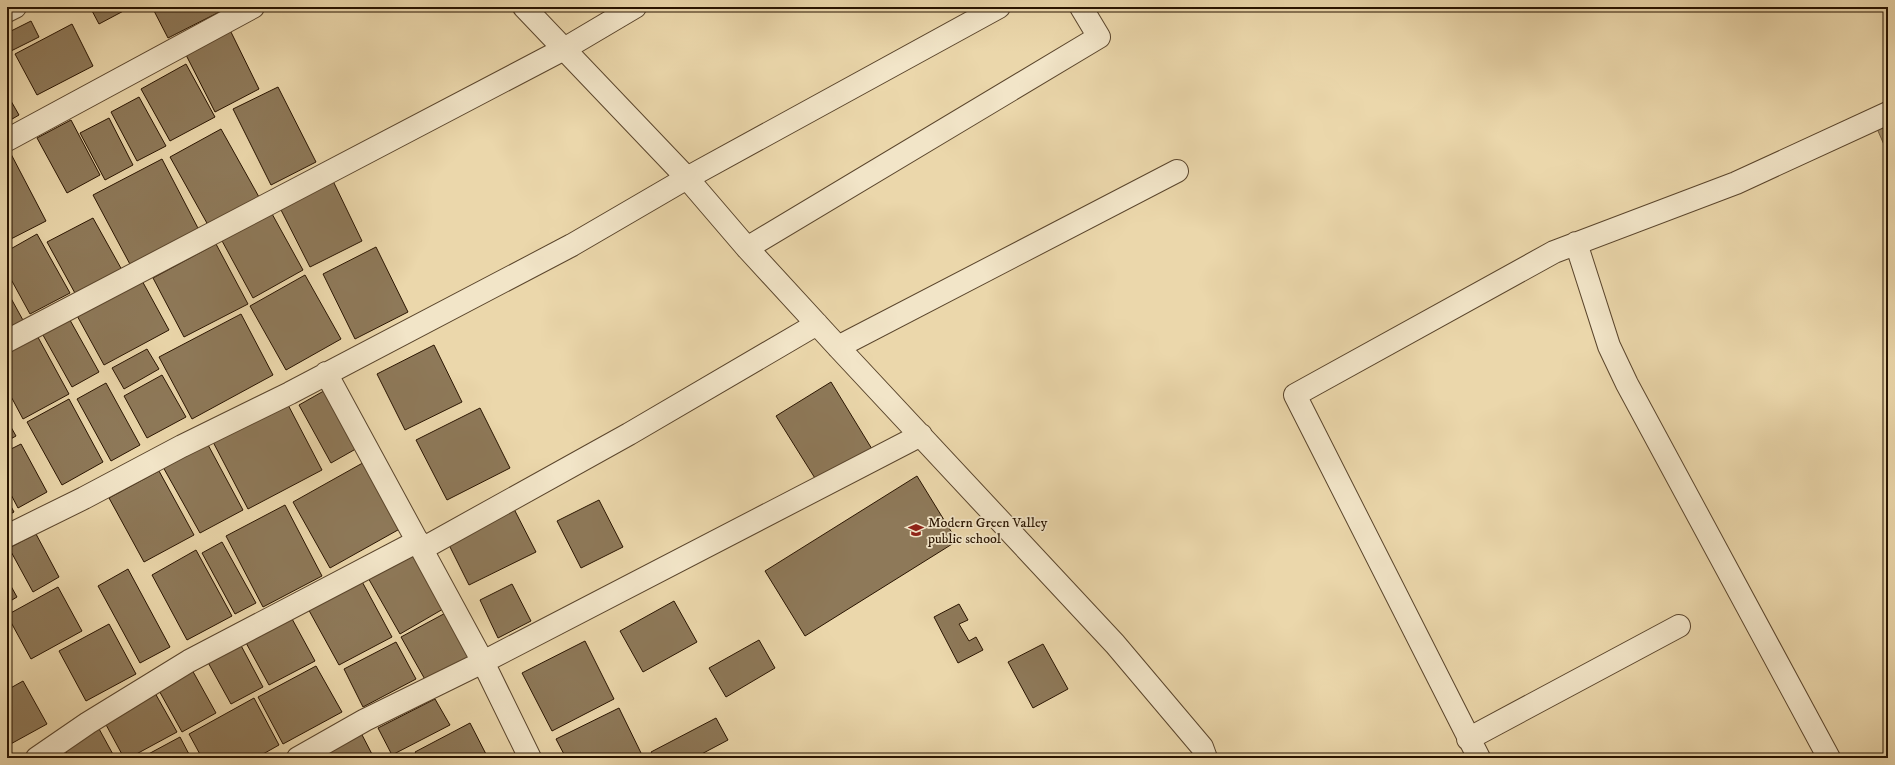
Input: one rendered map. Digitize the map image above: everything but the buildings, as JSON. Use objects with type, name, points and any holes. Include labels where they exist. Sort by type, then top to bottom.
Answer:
[{"type":"street","points":[[7,11],[15,7]]},
{"type":"street","points":[[7,140],[253,7]]},
{"type":"street","points":[[524,7],[687,178],[747,248],[1115,644],[1202,747],[1206,758]]},
{"type":"street","points":[[7,341],[564,49],[635,7]]},
{"type":"street","points":[[7,536],[326,373],[572,244],[687,178],[998,7]]},
{"type":"street","points":[[747,248],[1100,37],[1081,7]]},
{"type":"street","points":[[1478,758],[1295,395],[1554,252],[1736,182],[1888,113]]},
{"type":"street","points":[[838,347],[1177,171]]},
{"type":"street","points":[[1576,243],[1609,346],[1627,384],[1829,758]]},
{"type":"street","points":[[37,758],[88,723],[189,661],[420,545],[629,434],[817,324]]},
{"type":"street","points":[[326,373],[483,662],[530,758]]},
{"type":"street","points":[[298,758],[365,720],[483,662],[921,436]]},
{"type":"street","points":[[1468,738],[1679,626]]},
{"type":"shaded area","points":[[1888,108],[1888,154],[1872,117]]},
{"type":"place","name":"Modern Green Valley public school","points":[[916,530]]}]
